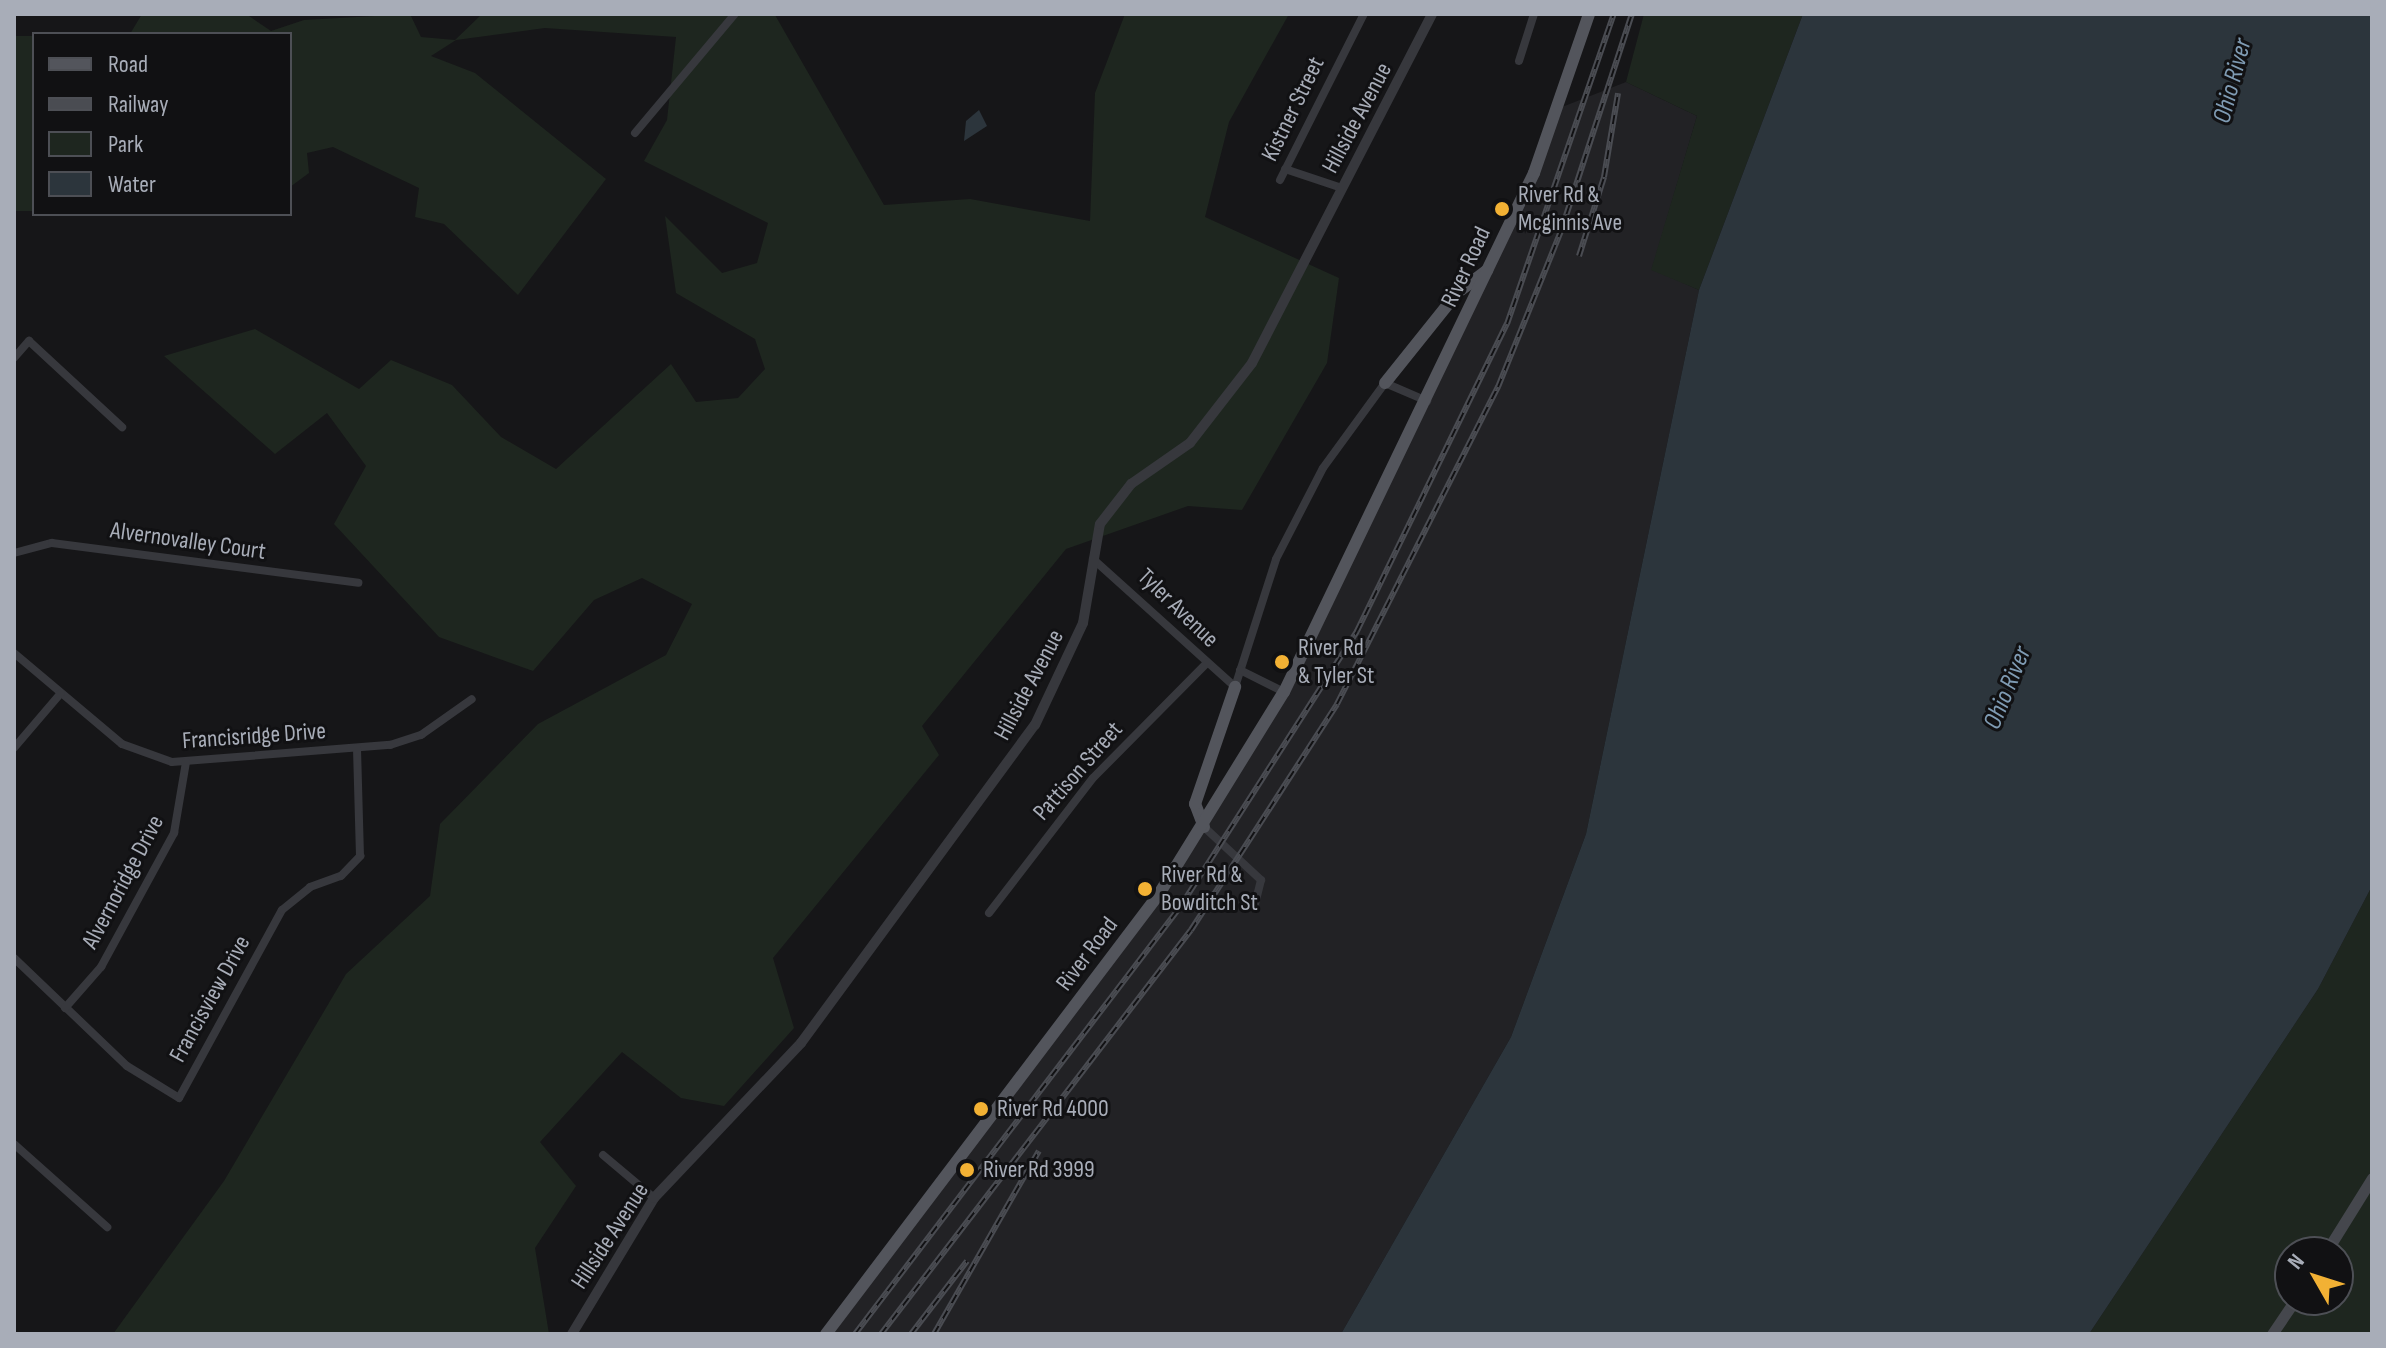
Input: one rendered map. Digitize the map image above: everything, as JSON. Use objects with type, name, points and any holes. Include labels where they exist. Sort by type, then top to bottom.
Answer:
[{"type":"main road","name":"River Road","points":[[826,1334],[1204,827],[1284,692],[1490,268],[1562,107],[1589,14]]},
{"type":"main road","points":[[1385,383],[1457,293],[1490,268]]},
{"type":"main road","points":[[1204,827],[1195,804],[1235,687]]},
{"type":"main road","points":[[2336,1236],[2372,1178]]},
{"type":"main road","points":[[2272,1334],[2284,1316]]},
{"type":"street","points":[[635,133],[735,14]]},
{"type":"street","name":"Kistner Street","points":[[1280,180],[1364,14]]},
{"type":"street","name":"Hillside Avenue","points":[[572,1334],[654,1198],[801,1043],[1012,758],[1075,647],[1100,524],[1121,494],[1190,443],[1252,363],[1432,14]]},
{"type":"street","points":[[1519,61],[1534,14]]},
{"type":"street","points":[[1285,169],[1342,188]]},
{"type":"street","points":[[14,358],[29,341],[122,427]]},
{"type":"street","points":[[1235,687],[1294,520],[1385,383],[1428,401]]},
{"type":"street","name":"Alvernovalley Court","points":[[14,553],[52,543],[358,583]]},
{"type":"street","name":"Tyler Avenue","points":[[1093,559],[1235,687]]},
{"type":"street","name":"Francisridge Drive","points":[[14,653],[135,752],[186,762],[357,748],[421,735],[472,699]]},
{"type":"street","name":"Pattison Street","points":[[989,913],[1093,778],[1207,663]]},
{"type":"street","points":[[1240,670],[1284,692]]},
{"type":"street","points":[[14,748],[61,693]]},
{"type":"street","name":"Francisview Drive","points":[[14,958],[138,1075],[179,1098],[282,910],[298,894],[341,876],[360,856],[357,748]]},
{"type":"street","name":"Alvernoridge Drive","points":[[65,1008],[101,967],[174,833],[186,762]]},
{"type":"street","points":[[1204,827],[1261,880],[1254,908]]},
{"type":"street","points":[[14,1144],[107,1227]]},
{"type":"street","points":[[603,1155],[654,1198]]},
{"type":"shaded area","points":[[1626,82],[1697,116],[1652,269],[1699,290],[1586,834],[1511,1037],[1341,1334],[826,1334],[1159,894],[1284,692],[1562,107]]},
{"type":"green space","points":[[142,14],[246,14],[271,31],[304,20],[410,14],[421,37],[455,40],[482,14],[775,15],[884,205],[970,199],[1090,221],[1095,93],[1125,14],[1289,14],[1229,122],[1205,217],[1339,278],[1327,363],[1242,510],[1188,506],[1066,549],[922,726],[939,755],[773,958],[794,1028],[724,1106],[681,1098],[622,1052],[540,1142],[576,1186],[535,1248],[549,1334],[113,1334],[224,1181],[346,974],[430,896],[440,824],[538,724],[666,655],[692,604],[642,578],[594,600],[533,671],[439,637],[334,524],[366,466],[327,413],[275,454],[164,356],[255,329],[359,389],[391,360],[452,385],[501,437],[556,469],[671,364],[696,402],[738,398],[765,369],[755,339],[676,293],[665,216],[722,273],[757,263],[768,223],[644,161],[667,120],[676,37],[545,28],[456,40],[431,56],[475,73],[606,179],[518,295],[444,224],[415,217],[419,188],[333,147],[307,153],[309,173],[292,186],[292,32],[131,32]]},
{"type":"green space","points":[[1644,14],[1803,14],[1699,290],[1651,270],[1697,116],[1626,82]]},
{"type":"green space","points":[[14,36],[32,36],[32,211],[14,211]]},
{"type":"green space","points":[[2372,886],[2372,1334],[2089,1334],[2318,989]]},
{"type":"water","name":"Ohio River","points":[[1803,14],[2372,14],[2372,886],[2318,989],[2089,1334],[1341,1334],[1511,1037],[1586,834],[1699,290]]},
{"type":"water","points":[[979,110],[987,126],[964,141],[966,121]]},
{"type":"railway","points":[[855,1334],[1180,907],[1357,631],[1507,324],[1614,14]]},
{"type":"railway","points":[[881,1334],[1191,930],[1337,704],[1498,387],[1561,231],[1632,14]]},
{"type":"railway","points":[[1579,256],[1604,177],[1618,93]]},
{"type":"railway","points":[[934,1334],[1039,1151]]},
{"type":"railway","points":[[911,1334],[967,1261]]},
{"type":"place","name":"River Rd & Mcginnis Ave","points":[[1502,209]]},
{"type":"place","name":"River Rd & Tyler St","points":[[1282,662]]},
{"type":"place","name":"River Rd & Bowditch St","points":[[1145,889]]},
{"type":"place","name":"River Rd 4000","points":[[981,1109]]},
{"type":"place","name":"River Rd 3999","points":[[967,1170]]}]
